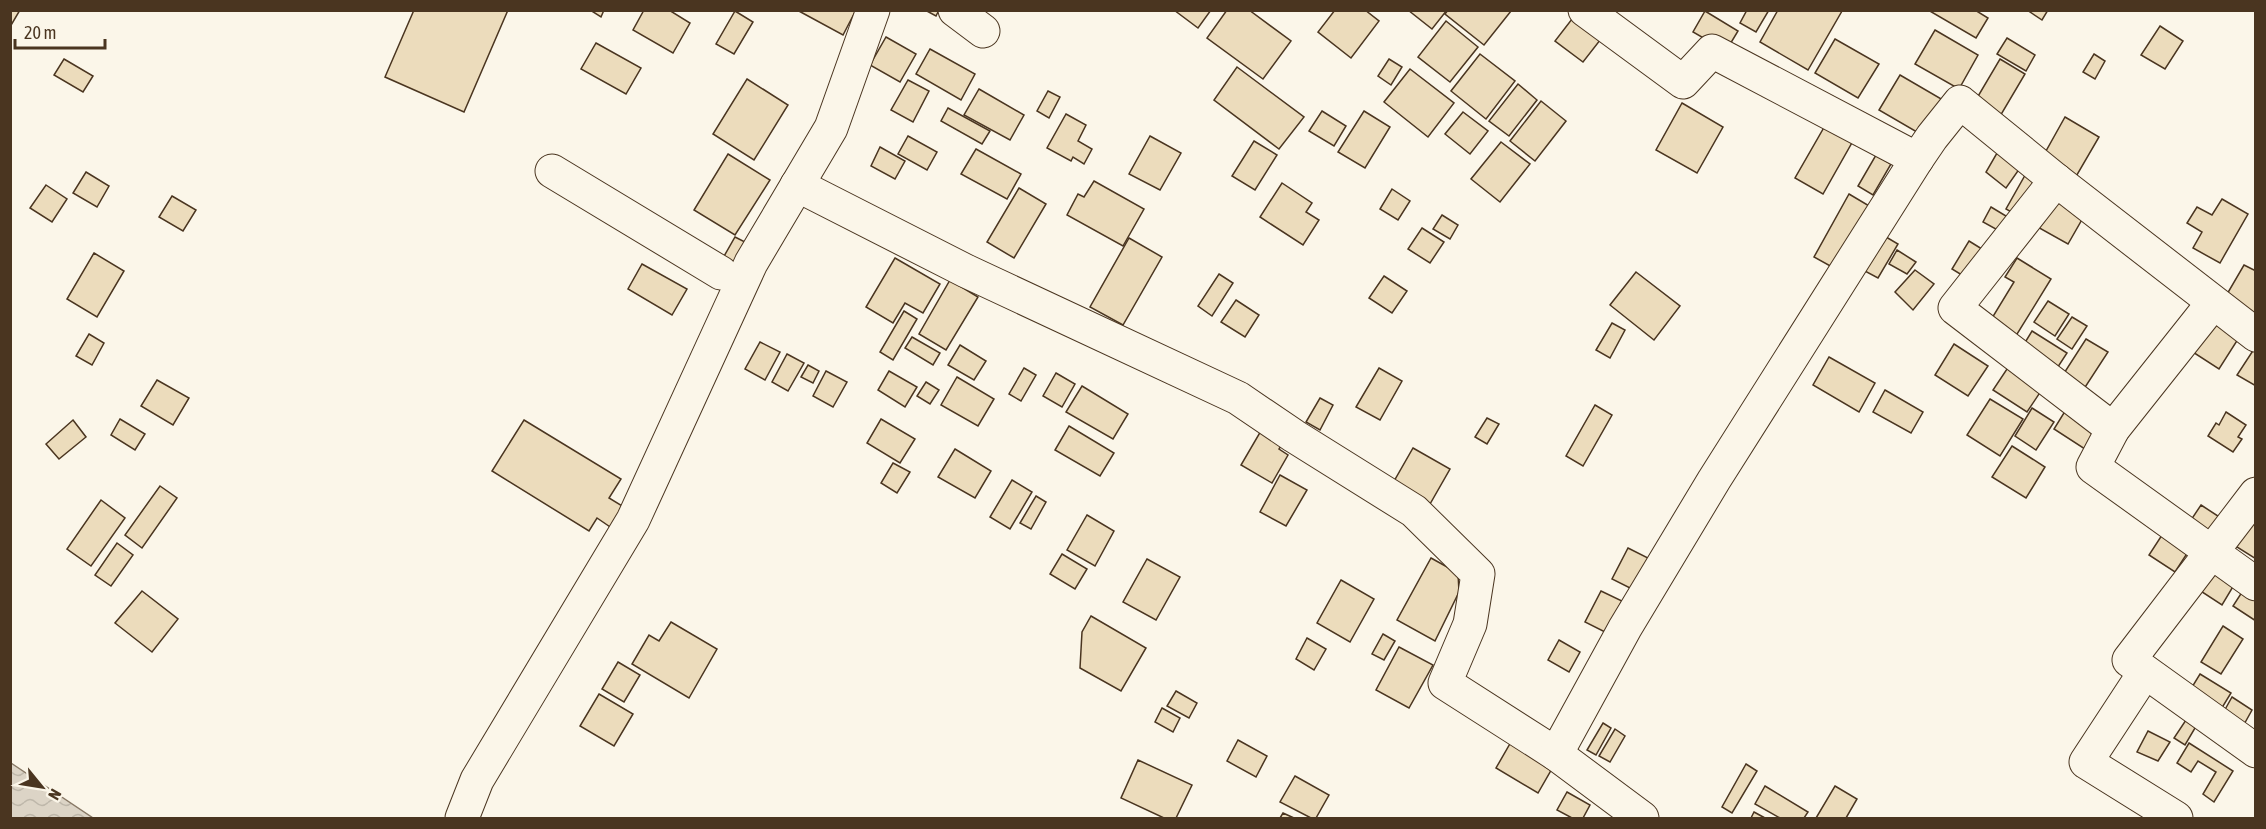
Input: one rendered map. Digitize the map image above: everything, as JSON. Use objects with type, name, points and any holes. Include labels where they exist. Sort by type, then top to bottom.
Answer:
[{"type":"street","points":[[462,819],[477,780],[633,520],[751,263],[831,128],[873,10]]},
{"type":"street","points":[[955,10],[983,32]]},
{"type":"street","points":[[1585,10],[1683,82],[1712,51],[1917,159]]},
{"type":"street","points":[[1556,754],[1625,628],[1714,480],[1917,159],[1960,102],[2056,180],[2256,335]]},
{"type":"street","points":[[552,171],[721,273]]},
{"type":"street","points":[[2056,180],[1955,308],[2113,429]]},
{"type":"street","points":[[797,184],[966,271],[1238,398],[1414,511],[1479,574],[1470,624],[1445,683],[1556,754],[1642,819]]},
{"type":"street","points":[[2213,303],[2113,429],[2094,467],[2256,584]]},
{"type":"street","points":[[2256,494],[2129,660],[2256,752]]},
{"type":"street","points":[[2145,672],[2086,762],[2176,819]]},
{"type":"water","points":[[11,763],[93,818],[11,818]]},
{"type":"building","points":[[10,10],[20,10],[10,27]]},
{"type":"building","points":[[414,10],[508,10],[464,112],[385,77]]},
{"type":"building","points":[[590,10],[604,10],[601,17]]},
{"type":"building","points":[[644,10],[669,10],[690,23],[673,53],[633,30]]},
{"type":"building","points":[[797,10],[856,10],[843,35]]},
{"type":"building","points":[[925,10],[939,10],[936,16]]},
{"type":"building","points":[[1174,10],[1211,10],[1198,28]]},
{"type":"building","points":[[1227,10],[1249,10],[1291,41],[1263,79],[1207,38]]},
{"type":"building","points":[[1335,10],[1365,10],[1379,21],[1351,58],[1318,32]]},
{"type":"building","points":[[1408,10],[1447,10],[1432,29]]},
{"type":"building","points":[[1448,10],[1511,11],[1484,45],[1445,14]]},
{"type":"building","points":[[1579,10],[1608,30],[1583,62],[1555,41]]},
{"type":"building","points":[[1747,10],[1769,10],[1756,32],[1740,23]]},
{"type":"building","points":[[1778,10],[1842,11],[1808,70],[1760,42]]},
{"type":"building","points":[[1928,10],[1975,10],[1988,18],[1976,38]]},
{"type":"building","points":[[2027,10],[2048,10],[2042,20]]},
{"type":"building","points":[[735,11],[753,22],[734,54],[716,44]]},
{"type":"building","points":[[1705,11],[1738,31],[1726,51],[1693,32]]},
{"type":"building","points":[[1446,21],[1478,47],[1450,82],[1418,57]]},
{"type":"building","points":[[2160,26],[2183,41],[2165,69],[2141,55]]},
{"type":"building","points":[[1935,30],[1978,55],[1959,89],[1915,64]]},
{"type":"building","points":[[886,37],[916,54],[900,82],[870,65]]},
{"type":"building","points":[[2007,38],[2035,55],[2026,71],[1997,54]]},
{"type":"building","points":[[1835,39],[1879,64],[1858,98],[1815,73]]},
{"type":"building","points":[[596,43],[641,68],[626,94],[581,69]]},
{"type":"building","points":[[930,49],[975,74],[961,100],[916,74]]},
{"type":"building","points":[[1480,54],[1515,81],[1486,119],[1451,91]]},
{"type":"building","points":[[2094,54],[2105,61],[2095,79],[2083,72]]},
{"type":"building","points":[[64,59],[93,76],[83,92],[54,75]]},
{"type":"building","points":[[1389,59],[1402,67],[1391,85],[1378,76]]},
{"type":"building","points":[[2000,59],[2025,74],[1999,118],[1974,103]]},
{"type":"building","points":[[1237,67],[1304,117],[1279,149],[1214,100]]},
{"type":"building","points":[[1410,69],[1454,103],[1428,137],[1384,102]]},
{"type":"building","points":[[1900,75],[1943,100],[1922,135],[1879,110]]},
{"type":"building","points":[[747,79],[788,105],[754,160],[713,134]]},
{"type":"building","points":[[908,80],[929,91],[913,122],[891,110]]},
{"type":"building","points":[[1518,84],[1537,100],[1509,136],[1489,121]]},
{"type":"building","points":[[979,89],[1024,115],[1010,140],[964,115]]},
{"type":"building","points":[[1048,91],[1060,97],[1049,118],[1037,111]]},
{"type":"building","points":[[1541,101],[1566,121],[1535,161],[1510,141]]},
{"type":"building","points":[[1682,103],[1723,127],[1697,173],[1656,150]]},
{"type":"building","points":[[948,108],[990,131],[982,144],[941,121]]},
{"type":"building","points":[[1322,111],[1346,126],[1334,146],[1309,131]]},
{"type":"building","points":[[1364,111],[1390,127],[1365,168],[1338,152]]},
{"type":"building","points":[[1463,112],[1488,131],[1470,154],[1445,134]]},
{"type":"building","points":[[1066,114],[1086,125],[1078,141],[1092,149],[1084,164],[1073,157],[1071,161],[1047,148]]},
{"type":"building","points":[[1830,117],[1858,132],[1823,194],[1795,178]]},
{"type":"building","points":[[2065,117],[2099,137],[2074,180],[2041,160]]},
{"type":"building","points":[[908,136],[937,152],[927,170],[898,154]]},
{"type":"building","points":[[1150,136],[1181,153],[1160,190],[1129,174]]},
{"type":"building","points":[[1254,141],[1277,155],[1255,190],[1232,176]]},
{"type":"building","points":[[1501,142],[1530,164],[1500,202],[1471,179]]},
{"type":"building","points":[[880,147],[905,161],[895,179],[871,166]]},
{"type":"building","points":[[976,149],[1021,174],[1007,199],[961,174]]},
{"type":"building","points":[[1997,153],[2020,168],[2006,188],[1986,172]]},
{"type":"building","points":[[728,154],[770,180],[735,235],[694,210]]},
{"type":"building","points":[[1876,155],[1891,164],[1873,195],[1858,186]]},
{"type":"building","points":[[2028,170],[2049,183],[2027,221],[2006,209]]},
{"type":"building","points":[[86,172],[109,186],[97,207],[73,193]]},
{"type":"building","points":[[1094,181],[1144,209],[1123,246],[1067,215],[1078,194],[1084,197]]},
{"type":"building","points":[[1282,183],[1312,203],[1306,212],[1319,220],[1303,245],[1260,217]]},
{"type":"building","points":[[46,185],[67,199],[52,222],[30,208]]},
{"type":"building","points":[[1019,188],[1046,204],[1014,258],[987,242]]},
{"type":"building","points":[[1392,189],[1410,201],[1398,220],[1380,209]]},
{"type":"building","points":[[2055,190],[2088,209],[2068,244],[2034,225]]},
{"type":"building","points":[[1849,194],[1876,210],[1841,272],[1814,257]]},
{"type":"building","points":[[172,196],[196,210],[183,231],[159,217]]},
{"type":"building","points":[[2222,199],[2248,214],[2220,263],[2193,248],[2202,232],[2187,223],[2197,207],[2212,215]]},
{"type":"building","points":[[1991,207],[2011,219],[2003,233],[1983,222]]},
{"type":"building","points":[[1442,215],[1458,225],[1450,239],[1433,229]]},
{"type":"building","points":[[1422,228],[1444,242],[1430,263],[1408,249]]},
{"type":"building","points":[[1881,234],[1898,244],[1878,278],[1861,269]]},
{"type":"building","points":[[735,237],[751,245],[736,274],[719,265]]},
{"type":"building","points":[[1129,238],[1162,257],[1123,325],[1090,307]]},
{"type":"building","points":[[1969,241],[1990,254],[1970,280],[1952,269]]},
{"type":"building","points":[[1897,250],[1916,262],[1907,274],[1889,264]]},
{"type":"building","points":[[94,253],[124,271],[97,317],[67,299]]},
{"type":"building","points":[[895,258],[940,284],[923,313],[905,303],[893,323],[866,307]]},
{"type":"building","points":[[2017,258],[2051,279],[2014,339],[1989,323],[2014,282],[2005,277]]},
{"type":"building","points":[[642,264],[687,289],[672,315],[628,289]]},
{"type":"building","points":[[2244,265],[2256,271],[2256,320],[2223,301]]},
{"type":"building","points":[[1915,270],[1934,284],[1913,310],[1895,292]]},
{"type":"building","points":[[1636,272],[1680,306],[1654,340],[1610,305]]},
{"type":"building","points":[[1219,274],[1233,283],[1212,316],[1198,306]]},
{"type":"building","points":[[1384,276],[1407,291],[1392,313],[1369,298]]},
{"type":"building","points":[[950,280],[978,297],[946,350],[919,334]]},
{"type":"building","points":[[1236,300],[1259,315],[1245,337],[1221,322]]},
{"type":"building","points":[[2048,301],[2069,314],[2055,336],[2034,322]]},
{"type":"building","points":[[904,311],[917,319],[893,360],[880,352]]},
{"type":"building","points":[[2206,314],[2240,336],[2219,369],[2185,347]]},
{"type":"building","points":[[2072,317],[2087,326],[2072,349],[2057,339]]},
{"type":"building","points":[[1612,323],[1625,330],[1610,358],[1596,350]]},
{"type":"building","points":[[2032,331],[2067,353],[2052,376],[2018,354]]},
{"type":"building","points":[[89,334],[104,343],[92,365],[76,356]]},
{"type":"building","points":[[912,337],[940,353],[933,365],[905,348]]},
{"type":"building","points":[[2086,339],[2108,352],[2080,395],[2059,381]]},
{"type":"building","points":[[760,342],[780,352],[765,380],[745,369]]},
{"type":"building","points":[[1954,344],[1988,366],[1968,396],[1935,375]]},
{"type":"building","points":[[960,345],[986,361],[974,380],[948,365]]},
{"type":"building","points":[[2256,346],[2256,386],[2237,375]]},
{"type":"building","points":[[787,354],[804,363],[788,391],[772,382]]},
{"type":"building","points":[[1829,357],[1875,383],[1859,412],[1813,385]]},
{"type":"building","points":[[2013,360],[2047,382],[2027,412],[1993,390]]},
{"type":"building","points":[[808,365],[819,371],[813,383],[801,377]]},
{"type":"building","points":[[1024,368],[1036,375],[1021,401],[1009,394]]},
{"type":"building","points":[[1379,368],[1402,381],[1380,420],[1356,407]]},
{"type":"building","points":[[826,371],[847,382],[833,407],[813,396]]},
{"type":"building","points":[[889,371],[917,387],[905,407],[878,390]]},
{"type":"building","points":[[1056,373],[1075,384],[1062,407],[1043,396]]},
{"type":"building","points":[[957,377],[994,399],[978,426],[941,405]]},
{"type":"building","points":[[157,380],[189,398],[173,425],[141,406]]},
{"type":"building","points":[[926,382],[939,390],[930,404],[917,396]]},
{"type":"building","points":[[1082,386],[1128,414],[1113,439],[1066,412]]},
{"type":"building","points":[[1885,390],[1923,412],[1911,433],[1873,412]]},
{"type":"building","points":[[1320,398],[1333,405],[1320,430],[1306,422]]},
{"type":"building","points":[[1990,399],[2023,419],[2000,456],[1967,435]]},
{"type":"building","points":[[1595,405],[1612,415],[1583,466],[1566,456]]},
{"type":"building","points":[[2032,408],[2054,422],[2036,450],[2015,436]]},
{"type":"building","points":[[2067,408],[2104,431],[2091,453],[2054,429]]},
{"type":"building","points":[[2226,412],[2246,425],[2238,437],[2242,439],[2233,452],[2208,436],[2216,423],[2219,425]]},
{"type":"building","points":[[1487,418],[1499,424],[1487,444],[1475,437]]},
{"type":"building","points":[[120,419],[145,434],[135,450],[111,435]]},
{"type":"building","points":[[881,419],[915,439],[900,463],[867,443]]},
{"type":"building","points":[[73,420],[86,437],[59,459],[46,444]]},
{"type":"building","points":[[524,420],[621,479],[609,498],[632,512],[619,533],[597,518],[589,531],[492,471]]},
{"type":"building","points":[[1069,426],[1114,453],[1100,476],[1055,450]]},
{"type":"building","points":[[1262,429],[1284,441],[1279,449],[1288,455],[1272,483],[1241,465]]},
{"type":"building","points":[[2012,446],[2045,467],[2026,498],[1992,477]]},
{"type":"building","points":[[1413,448],[1450,469],[1430,504],[1393,483]]},
{"type":"building","points":[[955,449],[991,471],[975,498],[938,477]]},
{"type":"building","points":[[893,463],[910,472],[897,493],[881,483]]},
{"type":"building","points":[[1280,475],[1307,490],[1286,526],[1260,512]]},
{"type":"building","points":[[1012,480],[1032,492],[1010,529],[990,517]]},
{"type":"building","points":[[160,486],[177,498],[142,548],[125,535]]},
{"type":"building","points":[[1036,496],[1046,502],[1031,529],[1020,523]]},
{"type":"building","points":[[2256,499],[2256,559],[2229,542]]},
{"type":"building","points":[[101,500],[125,518],[91,566],[67,549]]},
{"type":"building","points":[[2201,505],[2221,518],[2210,535],[2189,523]]},
{"type":"building","points":[[1087,515],[1114,531],[1095,566],[1067,550]]},
{"type":"building","points":[[2162,535],[2188,552],[2175,572],[2149,555]]},
{"type":"building","points":[[117,543],[133,555],[111,586],[95,575]]},
{"type":"building","points":[[1628,548],[1648,558],[1632,589],[1612,579]]},
{"type":"building","points":[[1062,554],[1087,569],[1075,589],[1050,574]]},
{"type":"building","points":[[1431,558],[1458,573],[1459,592],[1435,641],[1397,620]]},
{"type":"building","points":[[1147,559],[1180,577],[1156,620],[1123,602]]},
{"type":"building","points":[[2208,568],[2234,585],[2222,605],[2196,588]]},
{"type":"building","points":[[1341,580],[1374,599],[1350,642],[1317,623]]},
{"type":"building","points":[[2244,589],[2256,596],[2256,621],[2233,606]]},
{"type":"building","points":[[142,591],[178,619],[152,652],[115,623]]},
{"type":"building","points":[[1601,591],[1622,601],[1605,632],[1585,622]]},
{"type":"building","points":[[1091,616],[1146,648],[1121,691],[1080,668],[1082,632]]},
{"type":"building","points":[[671,622],[717,649],[689,698],[632,664],[649,635],[659,641]]},
{"type":"building","points":[[2223,626],[2243,639],[2221,674],[2201,662]]},
{"type":"building","points":[[1383,634],[1395,641],[1384,660],[1372,654]]},
{"type":"building","points":[[1307,638],[1326,649],[1314,670],[1296,659]]},
{"type":"building","points":[[1559,640],[1580,652],[1569,672],[1548,660]]},
{"type":"building","points":[[1399,647],[1433,665],[1409,708],[1376,690]]},
{"type":"building","points":[[618,662],[640,675],[624,702],[602,689]]},
{"type":"building","points":[[2200,674],[2231,693],[2220,711],[2189,692]]},
{"type":"building","points":[[1176,691],[1197,703],[1189,718],[1167,706]]},
{"type":"building","points":[[599,694],[633,714],[614,746],[580,726]]},
{"type":"building","points":[[2232,697],[2252,710],[2242,728],[2222,715]]},
{"type":"building","points":[[1162,708],[1180,718],[1173,732],[1155,722]]},
{"type":"building","points":[[2188,717],[2198,723],[2185,745],[2174,738]]},
{"type":"building","points":[[1603,723],[1611,728],[1596,755],[1587,750]]},
{"type":"building","points":[[1615,729],[1625,736],[1610,762],[1599,756]]},
{"type":"building","points":[[2148,731],[2170,742],[2158,761],[2137,752]]},
{"type":"building","points":[[1515,735],[1557,760],[1538,793],[1496,768]]},
{"type":"building","points":[[1238,740],[1267,756],[1256,777],[1227,761]]},
{"type":"building","points":[[2189,743],[2233,771],[2214,802],[2203,794],[2216,772],[2198,761],[2191,772],[2177,763]]},
{"type":"building","points":[[1138,760],[1192,785],[1176,818],[1164,818],[1121,798]]},
{"type":"building","points":[[1746,764],[1757,771],[1732,813],[1722,807]]},
{"type":"building","points":[[1295,776],[1329,795],[1316,818],[1311,818],[1280,802]]},
{"type":"building","points":[[1765,786],[1808,812],[1804,818],[1780,818],[1755,804]]},
{"type":"building","points":[[1835,786],[1857,799],[1846,818],[1816,818]]},
{"type":"building","points":[[1567,792],[1590,805],[1583,818],[1572,818],[1557,810]]},
{"type":"building","points":[[1754,812],[1765,818],[1751,818]]},
{"type":"building","points":[[1283,813],[1294,818],[1280,818]]}]
